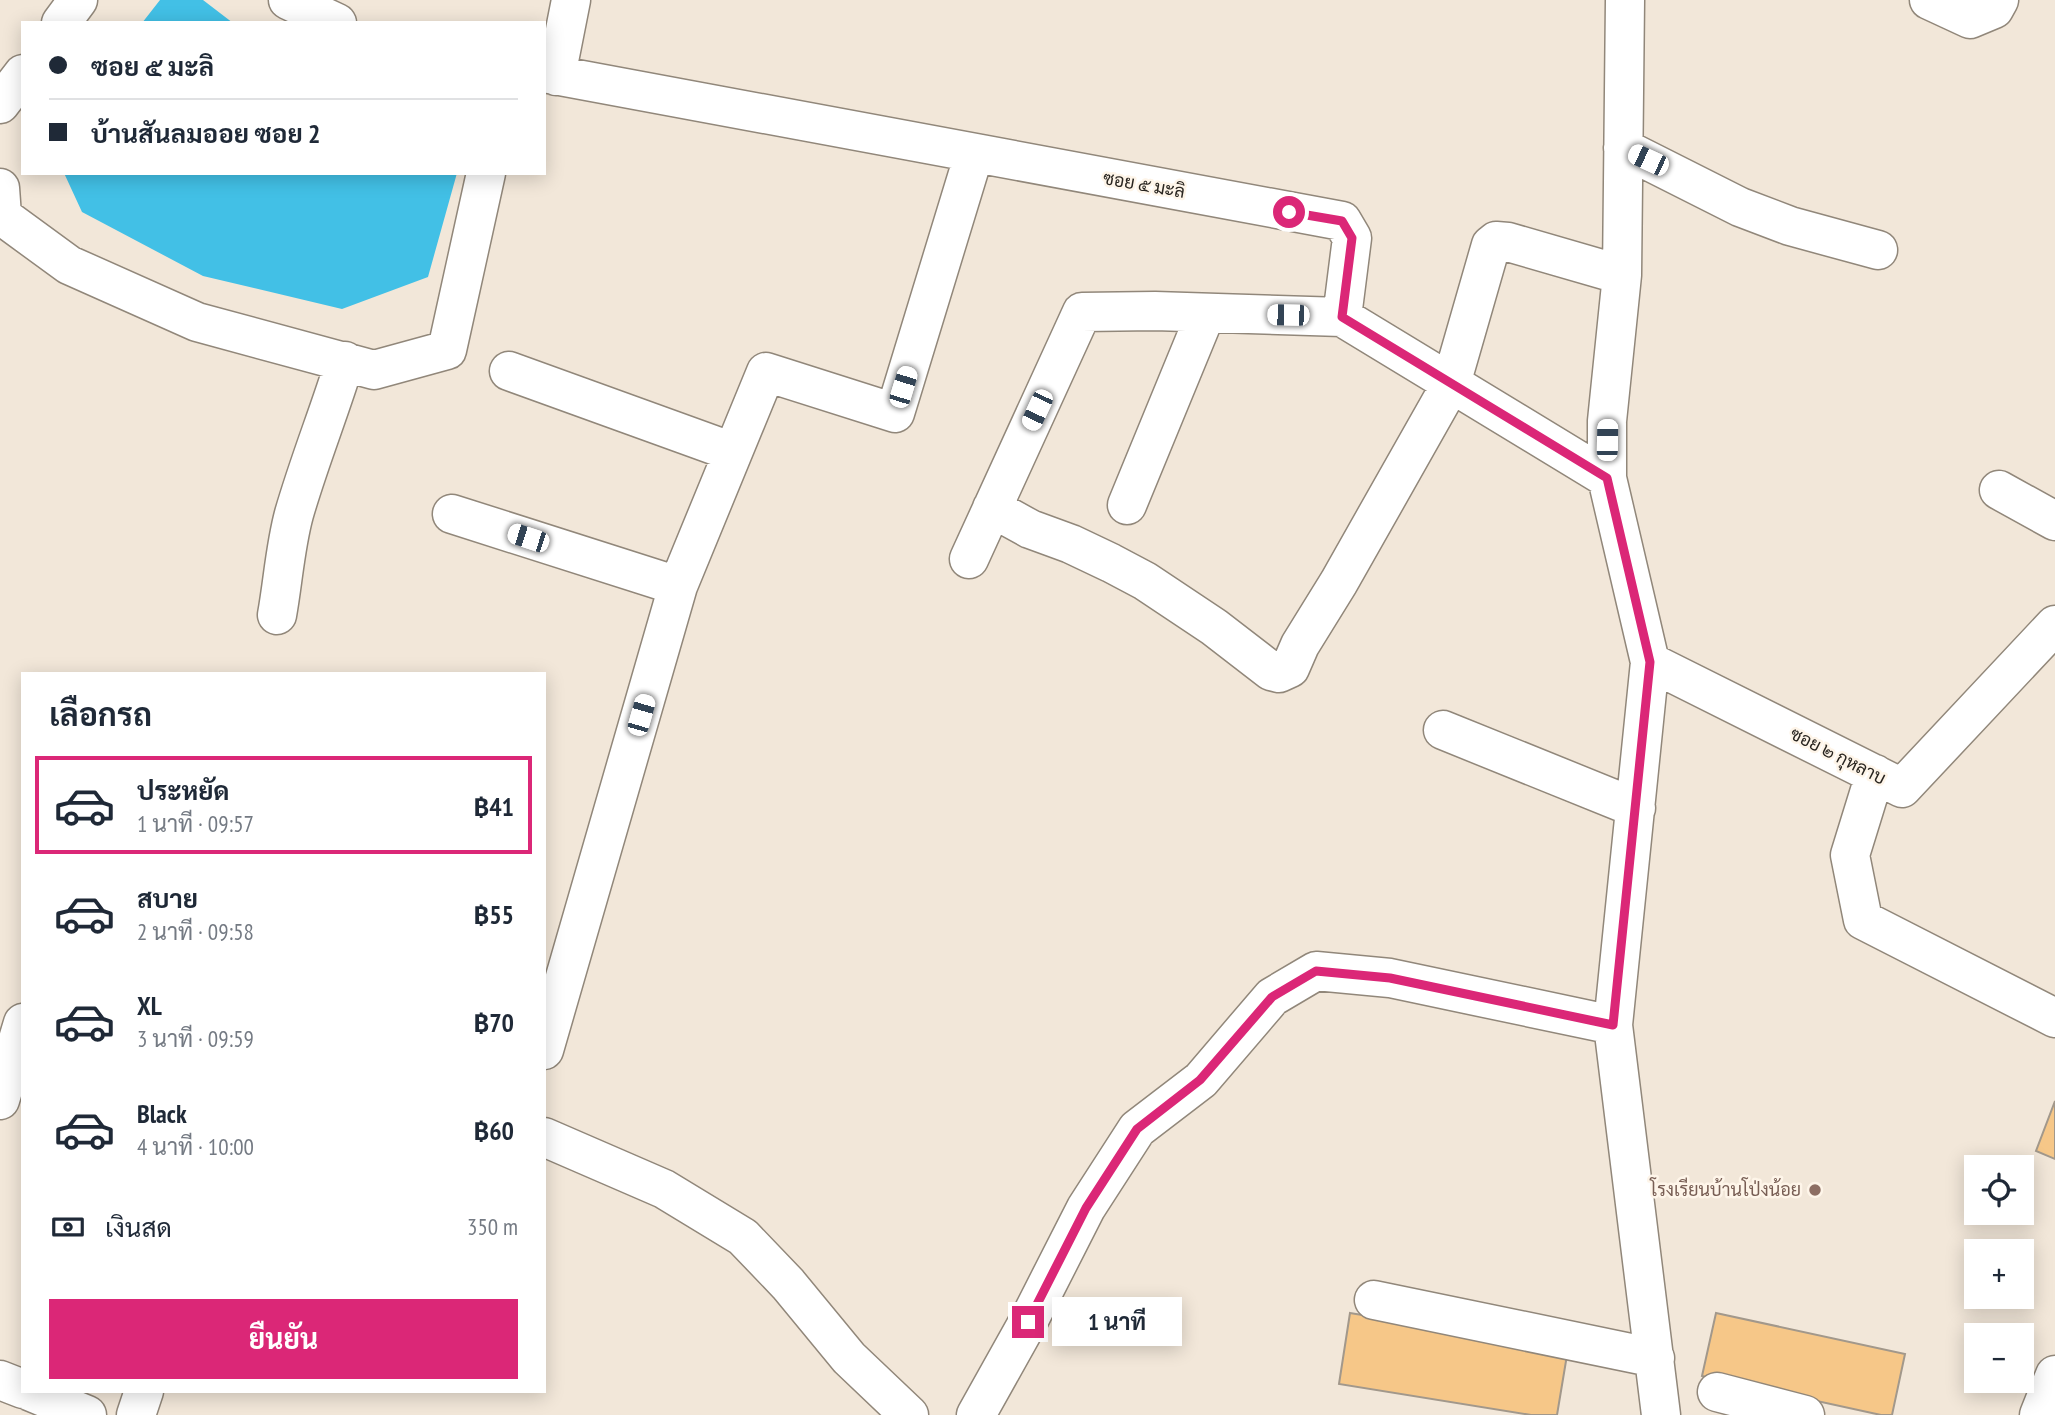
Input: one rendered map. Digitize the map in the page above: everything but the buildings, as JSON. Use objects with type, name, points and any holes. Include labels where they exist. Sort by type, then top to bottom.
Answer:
[{"type":"street","points":[[62,21],[78,0]]},
{"type":"street","points":[[289,0],[333,21]]},
{"type":"street","points":[[550,75],[571,0]]},
{"type":"street","points":[[1625,0],[1622,275],[1607,421],[1607,478],[1650,662],[1613,1025],[1661,1415]]},
{"type":"street","points":[[1929,0],[1970,19],[1994,9],[1999,0]]},
{"type":"street","name":"ซอย ๕ มะลิ","points":[[550,75],[1342,221],[1352,238],[1342,317]]},
{"type":"street","points":[[0,104],[21,77]]},
{"type":"street","points":[[1623,148],[1740,207],[1790,226],[1878,250]]},
{"type":"street","points":[[546,1043],[678,586],[766,372],[895,412],[974,154]]},
{"type":"street","points":[[0,188],[2,216],[69,265],[197,322],[374,370],[447,350],[486,175]]},
{"type":"street","points":[[992,508],[1145,581],[1214,627],[1271,671],[1284,672],[1290,668],[1300,645],[1339,582],[1451,384],[1491,246],[1496,241],[1508,242],[1622,275]]},
{"type":"street","points":[[969,559],[1082,312],[1342,317],[1607,478]]},
{"type":"street","points":[[1127,505],[1206,313]]},
{"type":"street","points":[[277,615],[293,518],[318,435],[345,361]]},
{"type":"street","points":[[509,371],[733,452]]},
{"type":"street","points":[[1998,489],[2055,522]]},
{"type":"street","points":[[452,514],[678,586]]},
{"type":"street","name":"ซอย ๒ กุหลาบ","points":[[1650,662],[1902,788],[2055,625]]},
{"type":"street","points":[[1443,730],[1636,808]]},
{"type":"street","points":[[1875,774],[1850,855],[1863,920],[2055,1018]]},
{"type":"street","points":[[976,1415],[1028,1322],[1086,1208],[1137,1129],[1200,1080],[1272,997],[1316,971],[1390,978],[1613,1025]]},
{"type":"street","points":[[1,1090],[21,1029]]},
{"type":"street","points":[[546,1138],[664,1189],[743,1237],[788,1284],[849,1358],[909,1415]]},
{"type":"street","points":[[1374,1300],[1655,1358]]},
{"type":"street","points":[[2039,1415],[2055,1375]]},
{"type":"street","points":[[0,1380],[21,1388]]},
{"type":"street","points":[[1717,1392],[1805,1415]]},
{"type":"street","points":[[34,1393],[87,1415]]},
{"type":"street","points":[[135,1415],[143,1393]]},
{"type":"water","points":[[160,0],[203,0],[230,21],[144,21]]},
{"type":"water","points":[[65,175],[456,175],[428,277],[342,309],[203,276],[82,212]]},
{"type":"place","name":"โรงเรียนบ้านโป่งน้อย","points":[[1815,1190]]},
{"type":"route","points":[[1028,1322],[1086,1208],[1137,1129],[1200,1080],[1272,997],[1316,971],[1390,978],[1613,1025],[1650,662],[1607,478],[1342,317],[1352,238],[1342,221],[1289,212]]}]
